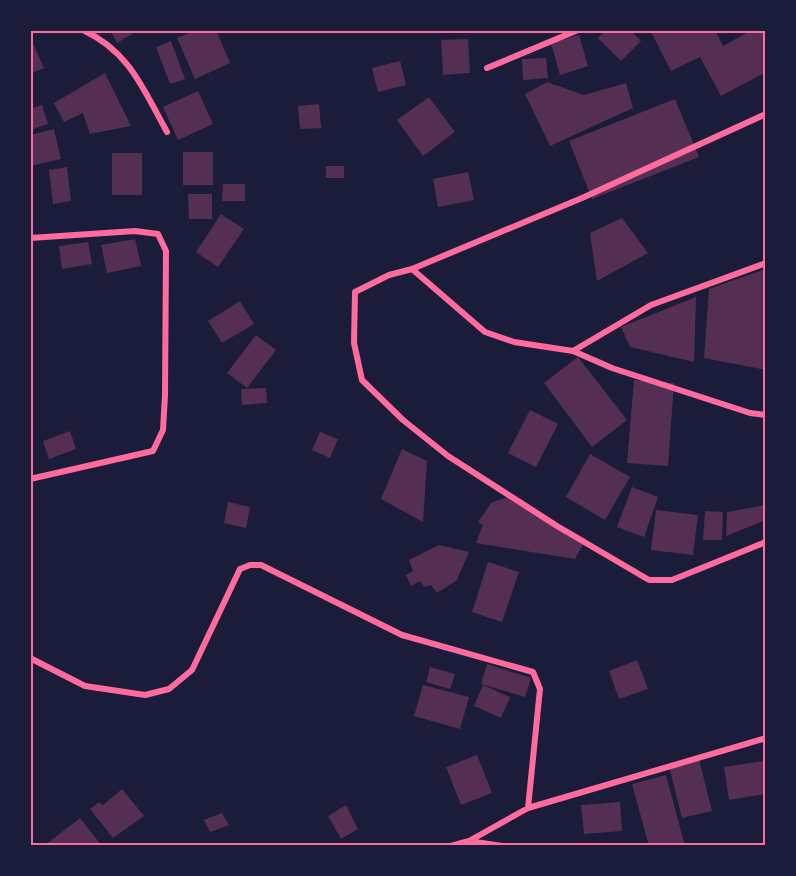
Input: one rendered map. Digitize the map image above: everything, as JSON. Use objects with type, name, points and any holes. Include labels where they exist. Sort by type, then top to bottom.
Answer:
[{"type":"street","points":[[83,30],[99,38],[129,63],[167,132]]},
{"type":"street","points":[[488,68],[578,30]]},
{"type":"street","points":[[766,114],[582,198],[412,269],[389,275],[355,292],[354,343],[362,380],[403,420],[448,456],[557,526],[649,580],[672,580],[766,542]]},
{"type":"street","points":[[30,237],[135,231],[158,234],[166,251],[166,326],[163,430],[153,451],[30,479]]},
{"type":"street","points":[[573,351],[651,305],[766,263]]},
{"type":"street","points":[[412,269],[485,332],[514,342],[573,351],[612,368],[750,414],[766,415]]},
{"type":"street","points":[[30,658],[86,686],[145,695],[169,689],[192,670],[240,569],[250,565],[261,565],[402,635],[533,672],[540,688],[528,808]]},
{"type":"street","points":[[451,846],[469,840],[528,808],[766,738]]},
{"type":"street","points":[[469,840],[502,846]]},
{"type":"building","points":[[110,30],[139,30],[117,43]]},
{"type":"building","points":[[196,30],[216,30],[230,63],[195,79],[177,38]]},
{"type":"building","points":[[606,30],[630,30],[641,41],[621,61],[598,38]]},
{"type":"building","points":[[650,30],[715,30],[723,46],[752,30],[766,30],[766,72],[721,96],[700,57],[671,71]]},
{"type":"building","points":[[579,35],[588,66],[560,75],[551,43]]},
{"type":"building","points":[[30,37],[44,68],[30,74]]},
{"type":"building","points":[[468,39],[470,73],[443,75],[441,40]]},
{"type":"building","points":[[171,41],[185,79],[170,84],[156,47]]},
{"type":"building","points":[[546,58],[548,78],[523,80],[522,59]]},
{"type":"building","points":[[400,61],[406,85],[378,92],[372,68]]},
{"type":"building","points":[[105,73],[131,126],[90,134],[83,113],[64,122],[54,103]]},
{"type":"building","points":[[547,82],[584,95],[626,83],[633,108],[550,146],[525,94]]},
{"type":"building","points":[[198,91],[213,124],[178,140],[163,107]]},
{"type":"building","points":[[429,97],[455,132],[423,156],[397,120]]},
{"type":"building","points":[[675,99],[699,157],[592,199],[569,141]]},
{"type":"building","points":[[319,104],[321,128],[300,129],[298,106]]},
{"type":"building","points":[[42,105],[48,124],[30,130],[30,109]]},
{"type":"building","points":[[54,129],[61,159],[30,166],[30,135]]},
{"type":"building","points":[[183,152],[213,152],[213,185],[183,185]]},
{"type":"building","points":[[112,153],[142,153],[142,195],[112,195]]},
{"type":"building","points":[[326,166],[344,166],[344,178],[326,178]]},
{"type":"building","points":[[67,167],[71,201],[53,204],[49,170]]},
{"type":"building","points":[[468,172],[474,200],[438,207],[433,179]]},
{"type":"building","points":[[223,184],[245,184],[245,201],[222,201]]},
{"type":"building","points":[[188,194],[212,194],[212,219],[189,219]]},
{"type":"building","points":[[221,214],[244,229],[218,267],[196,252]]},
{"type":"building","points":[[622,218],[648,253],[597,281],[590,233]]},
{"type":"building","points":[[135,239],[141,266],[107,273],[101,245]]},
{"type":"building","points":[[88,242],[92,264],[62,269],[59,246]]},
{"type":"building","points":[[763,270],[766,286],[766,370],[704,358],[709,289]]},
{"type":"building","points":[[696,297],[694,362],[630,347],[621,327]]},
{"type":"building","points":[[240,301],[254,324],[222,343],[208,321]]},
{"type":"building","points":[[256,335],[276,350],[247,388],[227,373]]},
{"type":"building","points":[[578,357],[627,420],[592,447],[544,383]]},
{"type":"building","points":[[634,380],[674,383],[668,466],[627,463]]},
{"type":"building","points":[[266,388],[267,403],[242,405],[241,389]]},
{"type":"building","points":[[530,410],[558,424],[536,467],[508,453]]},
{"type":"building","points":[[70,431],[76,449],[49,459],[43,441]]},
{"type":"building","points":[[320,432],[338,439],[330,458],[312,450]]},
{"type":"building","points":[[402,449],[427,461],[423,522],[381,499]]},
{"type":"building","points":[[590,454],[630,477],[605,520],[566,497]]},
{"type":"building","points":[[632,487],[658,497],[644,537],[617,527]]},
{"type":"building","points":[[509,497],[586,539],[575,559],[476,543],[483,525],[478,522],[492,502]]},
{"type":"building","points":[[228,502],[250,507],[246,528],[224,523]]},
{"type":"building","points":[[766,505],[766,520],[726,536],[727,512]]},
{"type":"building","points":[[656,510],[698,515],[693,555],[651,550]]},
{"type":"building","points":[[705,511],[723,512],[722,540],[703,540]]},
{"type":"building","points":[[439,545],[469,552],[457,580],[437,593],[431,585],[424,587],[420,581],[411,586],[406,575],[413,571],[409,560]]},
{"type":"building","points":[[488,562],[519,572],[502,622],[472,612]]},
{"type":"building","points":[[637,660],[648,689],[619,699],[609,671]]},
{"type":"building","points":[[487,664],[531,678],[525,697],[481,684]]},
{"type":"building","points":[[430,667],[455,674],[450,689],[426,682]]},
{"type":"building","points":[[423,685],[469,697],[460,729],[414,716]]},
{"type":"building","points":[[483,685],[510,697],[501,718],[474,706]]},
{"type":"building","points":[[477,755],[492,793],[461,805],[446,767]]},
{"type":"building","points":[[699,759],[712,811],[682,818],[669,766]]},
{"type":"building","points":[[764,761],[766,794],[729,800],[724,767]]},
{"type":"building","points":[[666,775],[685,846],[649,846],[632,784]]},
{"type":"building","points":[[122,789],[144,816],[113,838],[90,809],[99,802],[103,805]]},
{"type":"building","points":[[620,802],[622,831],[584,834],[581,805]]},
{"type":"building","points":[[346,805],[358,829],[341,839],[328,816]]},
{"type":"building","points":[[222,813],[229,825],[210,832],[204,820]]},
{"type":"building","points":[[80,818],[102,846],[44,846]]}]
